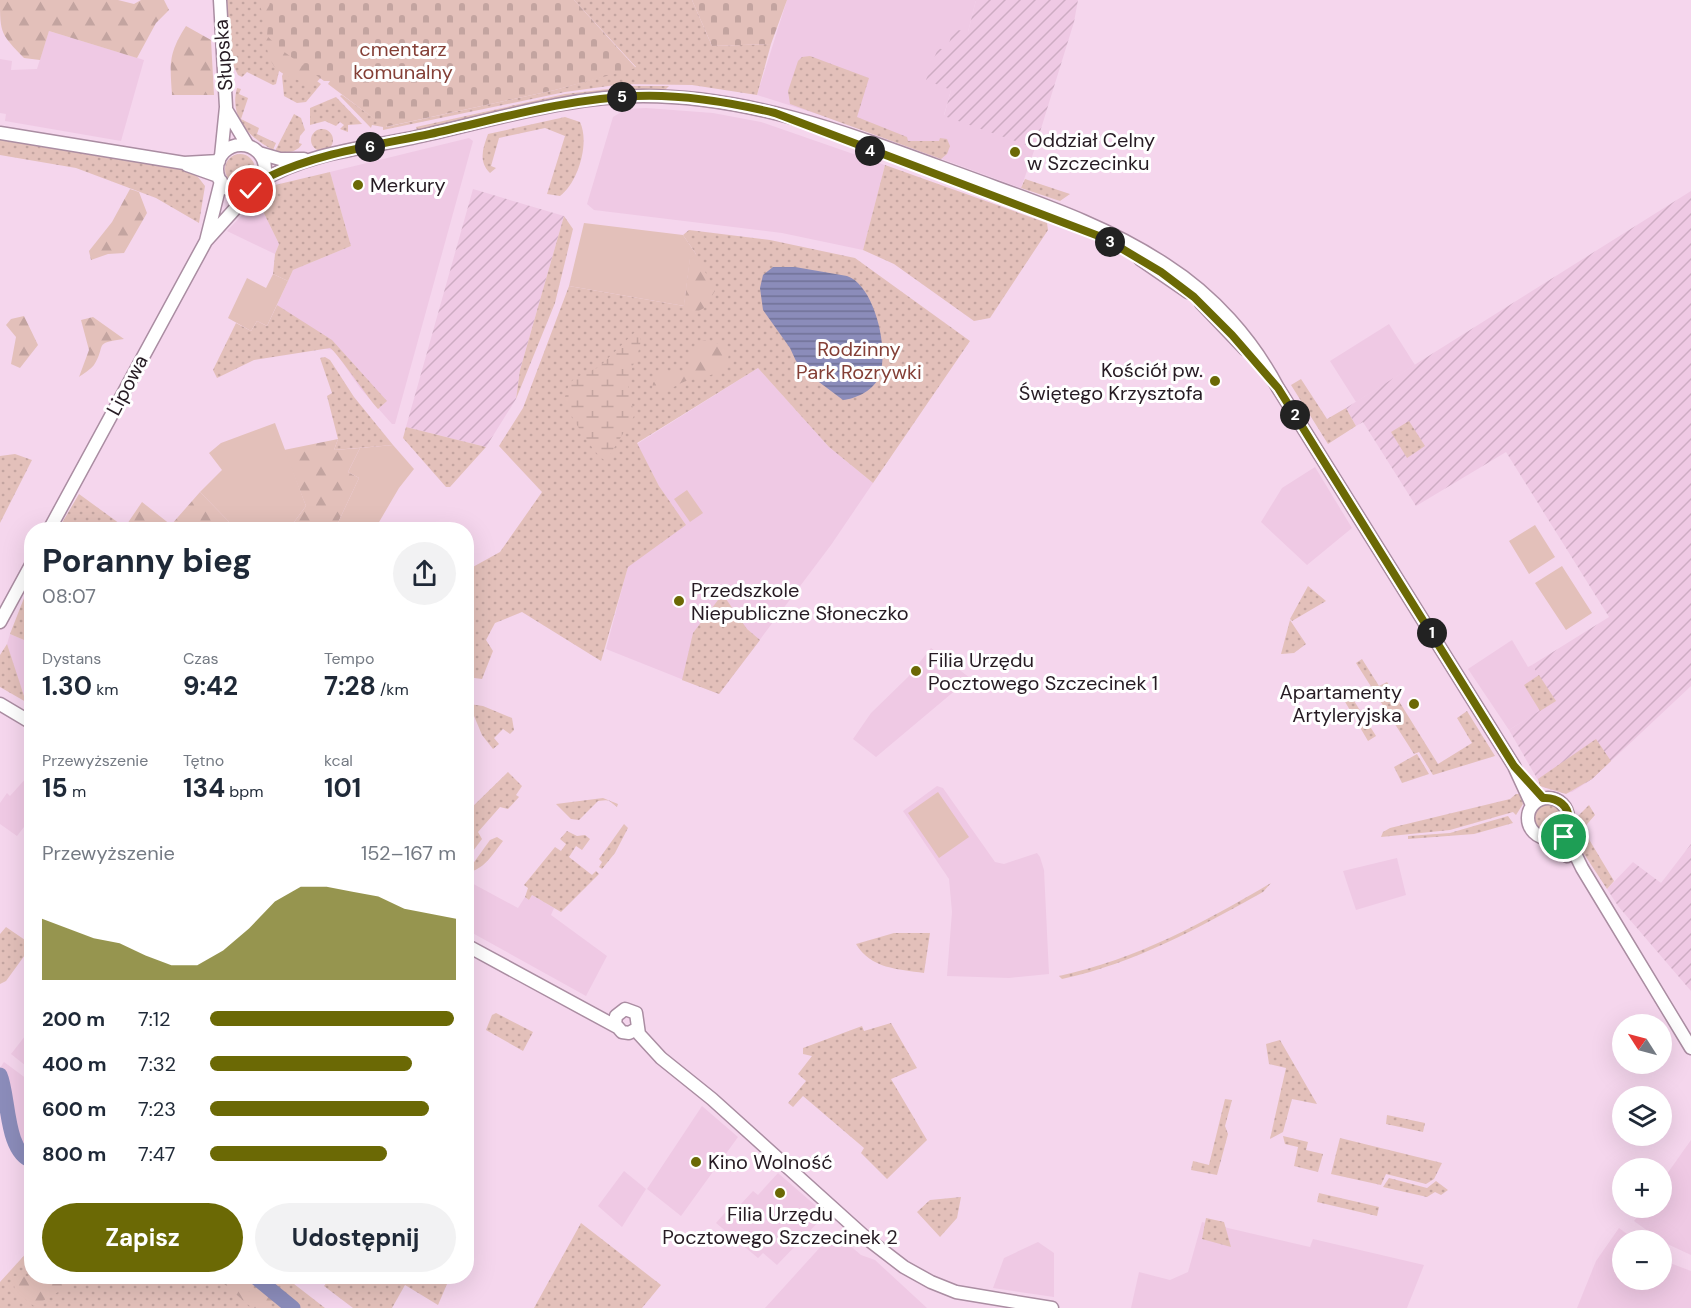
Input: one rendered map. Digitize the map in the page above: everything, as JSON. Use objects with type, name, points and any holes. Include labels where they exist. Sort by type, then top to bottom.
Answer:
[{"type":"street","name":"Słupska","points":[[220,0],[226,110],[220,158]]},
{"type":"street","points":[[0,133],[184,163],[219,179],[235,192],[251,191],[262,181],[320,158],[547,108],[615,98],[679,97],[729,103],[840,131],[1131,244],[1166,264],[1200,291],[1238,329],[1262,358],[1278,388],[1537,802]]},
{"type":"street","name":"Słupska","points":[[226,110],[248,146]]},
{"type":"street","points":[[184,163],[220,158],[231,147],[248,146],[259,153],[280,159],[320,158]]},
{"type":"street","points":[[259,153],[264,164],[262,181]]},
{"type":"street","points":[[219,179],[220,158]]},
{"type":"street","name":"Lipowa","points":[[206,241],[219,179]]},
{"type":"street","name":"Lipowa","points":[[53,522],[206,241],[251,191]]},
{"type":"street","points":[[0,622],[24,578]]},
{"type":"street","points":[[1,705],[24,718]]},
{"type":"street","points":[[1557,800],[1566,808],[1568,819],[1558,835],[1542,838],[1531,829],[1527,816],[1537,802],[1557,800]]},
{"type":"street","points":[[1558,835],[1582,868],[1690,1047]]},
{"type":"street","points":[[474,949],[583,1007],[621,1030],[651,1056],[661,1058]]},
{"type":"street","points":[[583,1007],[618,1013],[629,1009],[636,1013],[642,1038],[656,1049],[661,1058],[704,1092],[859,1232],[896,1261],[925,1279],[956,1292],[1052,1308]]},
{"type":"street","points":[[618,1013],[615,1020],[621,1030]]},
{"type":"street","points":[[621,1030],[638,1028]]},
{"type":"shaded area","points":[[787,0],[976,0],[968,32],[947,52],[938,49],[951,90],[944,115],[1035,148],[1021,188],[836,120],[757,95]]},
{"type":"shaded area","points":[[976,0],[1078,0],[1074,22],[1035,148],[944,116],[951,90],[926,80],[938,48],[947,51],[953,29],[968,32]]},
{"type":"shaded area","points":[[49,31],[144,60],[121,141],[5,121],[6,114],[0,113],[0,59],[12,61],[11,70],[37,69]]},
{"type":"shaded area","points":[[646,108],[713,113],[761,122],[885,165],[863,250],[782,233],[594,210],[587,204],[613,117],[626,109]]},
{"type":"shaded area","points":[[469,138],[473,141],[395,424],[392,424],[360,388],[334,350],[317,348],[277,305],[293,270],[351,246],[330,172]]},
{"type":"shaded area","points":[[473,189],[564,216],[520,370],[516,399],[486,447],[406,427]]},
{"type":"shaded area","points":[[1691,191],[1691,686],[1592,779],[1572,792],[1563,793],[1542,787],[1509,730],[1555,701],[1532,665],[1609,617],[1506,452],[1416,506],[1363,422],[1356,426],[1346,408]]},
{"type":"shaded area","points":[[257,199],[279,244],[275,254],[227,231]]},
{"type":"shaded area","points":[[1389,324],[1415,365],[1356,402],[1330,361]]},
{"type":"shaded area","points":[[758,368],[829,447],[873,483],[831,545],[719,694],[606,649],[628,566],[685,525],[659,486],[637,444]]},
{"type":"shaded area","points":[[1315,467],[1352,528],[1307,565],[1261,522],[1282,488]]},
{"type":"shaded area","points":[[10,634],[24,640],[24,696],[15,671],[7,644]]},
{"type":"shaded area","points":[[1512,640],[1528,667],[1532,665],[1556,701],[1509,730],[1468,669]]},
{"type":"shaded area","points":[[931,648],[970,678],[876,757],[853,739],[871,713],[908,677]]},
{"type":"shaded area","points":[[24,780],[24,827],[17,836],[0,824],[0,803],[7,793],[10,796]]},
{"type":"shaded area","points":[[937,786],[943,788],[995,862],[1004,864],[1037,853],[1040,857],[1044,870],[1049,974],[1009,978],[947,976],[952,912],[949,879],[903,811]]},
{"type":"shaded area","points":[[1691,844],[1691,991],[1618,906],[1607,889],[1633,862],[1661,883]]},
{"type":"shaded area","points":[[1397,858],[1406,895],[1356,910],[1343,871]]},
{"type":"shaded area","points":[[474,884],[518,908],[525,897],[529,900],[532,895],[554,908],[551,915],[607,956],[586,996],[474,934]]},
{"type":"shaded area","points":[[24,1037],[24,1064],[11,1054]]},
{"type":"shaded area","points":[[4,1062],[24,1077],[23,1149],[11,1120],[8,1081],[0,1068]]},
{"type":"shaded area","points":[[702,1106],[738,1137],[681,1216],[647,1189]]},
{"type":"shaded area","points":[[1691,1140],[1691,1255],[1672,1246],[1672,1230],[1646,1230],[1634,1221],[1636,1218],[1672,1218],[1672,1167]]},
{"type":"shaded area","points":[[624,1171],[646,1189],[622,1227],[598,1206]]},
{"type":"shaded area","points":[[778,1173],[823,1212],[823,1217],[777,1265],[763,1253],[758,1258],[716,1223],[730,1207],[736,1203],[740,1205],[753,1191],[758,1195]]},
{"type":"shaded area","points":[[1202,1222],[1310,1247],[1313,1239],[1424,1265],[1407,1308],[1131,1308],[1139,1272],[1170,1280],[1188,1272]]},
{"type":"shaded area","points":[[834,1232],[861,1255],[875,1260],[927,1308],[765,1308]]},
{"type":"shaded area","points":[[1612,1238],[1612,1290],[1672,1290],[1672,1264],[1691,1271],[1691,1308],[1577,1308],[1596,1261]]},
{"type":"shaded area","points":[[1038,1242],[1054,1253],[1054,1297],[993,1288],[1004,1258]]},
{"type":"green space","points":[[0,0],[118,0],[134,4],[141,0],[164,0],[169,10],[156,23],[137,58],[49,31],[40,60],[24,58],[6,38],[2,27]]},
{"type":"green space","points":[[227,0],[270,0],[280,67],[276,84],[273,85],[247,72],[242,77],[238,75],[230,59]]},
{"type":"green space","points":[[256,0],[388,0],[390,2],[314,85],[288,76],[274,66],[267,49],[261,10]]},
{"type":"green space","name":"cmentarz komunalny","points":[[270,0],[574,0],[636,68],[555,90],[385,127],[328,84],[330,81],[324,81],[283,51],[267,36]]},
{"type":"green space","points":[[574,0],[692,0],[712,46],[771,44],[757,95],[692,85],[623,84],[565,92],[383,130],[383,127],[372,125],[371,128],[340,96],[342,95],[386,127],[555,90],[636,67]]},
{"type":"green space","points":[[692,0],[787,0],[771,44],[712,46]]},
{"type":"green space","points":[[186,26],[211,40],[214,95],[172,95],[173,52]]},
{"type":"green space","points":[[810,56],[869,78],[857,117],[907,137],[908,141],[947,139],[950,146],[947,154],[941,159],[790,104],[788,91],[798,61],[802,57]]},
{"type":"green space","points":[[289,61],[321,84],[306,102],[297,103],[284,96],[282,76]]},
{"type":"green space","points":[[634,86],[669,86],[665,90],[571,97],[417,130],[416,127],[565,94]]},
{"type":"green space","points":[[237,88],[241,89],[239,94],[248,98],[241,119],[259,128],[257,134],[276,143],[273,150],[256,139],[243,125],[236,109]]},
{"type":"green space","points":[[336,97],[362,124],[348,125],[348,132],[340,129],[344,125],[340,122],[336,126],[325,121],[310,125],[310,108]]},
{"type":"green space","points":[[294,114],[301,118],[305,130],[300,136],[299,143],[302,144],[290,152],[275,151]]},
{"type":"green space","points":[[565,117],[580,122],[584,141],[577,172],[560,196],[547,194],[565,136],[545,128],[499,138],[491,166],[496,168],[490,173],[486,168],[483,154],[488,134]]},
{"type":"green space","points":[[322,129],[330,132],[333,140],[330,148],[322,151],[314,148],[311,140],[314,132]]},
{"type":"green space","points":[[0,138],[183,168],[198,177],[205,186],[199,223],[156,198],[76,168],[0,155]]},
{"type":"green space","points":[[240,154],[251,158],[255,169],[251,180],[240,184],[229,180],[225,169],[229,158]]},
{"type":"green space","points":[[885,165],[1047,223],[1048,230],[990,318],[974,321],[894,264],[863,250]]},
{"type":"green space","points":[[330,172],[351,246],[293,270],[288,281],[273,274],[275,254],[279,244],[257,199],[275,185]]},
{"type":"green space","points":[[1025,179],[1070,194],[1060,201],[1021,188]]},
{"type":"green space","points":[[130,189],[139,192],[147,213],[124,253],[108,254],[91,260],[89,251],[112,222]]},
{"type":"green space","points":[[564,216],[573,229],[555,303],[516,399],[520,370]]},
{"type":"green space","points":[[584,223],[683,235],[696,254],[690,259],[684,306],[569,286]]},
{"type":"green space","name":"Rodzinny Park Rozrywki","points":[[689,230],[770,240],[855,258],[970,341],[873,483],[829,447],[758,368],[637,443],[659,486],[686,525],[628,567],[601,661],[522,612],[495,623],[486,640],[493,651],[482,679],[474,678],[474,566],[500,552],[542,492],[499,446],[523,408],[569,286],[684,306],[690,258],[696,254],[683,235]]},
{"type":"green space","points":[[696,254],[715,291],[704,308],[695,313],[684,306],[690,258]]},
{"type":"green space","points":[[273,274],[288,281],[267,326],[257,321],[251,331],[228,318],[247,278],[266,288]]},
{"type":"green space","points":[[277,305],[332,340],[387,401],[378,409],[330,348],[254,360],[217,378],[213,370],[236,323],[251,331],[257,321],[267,326]]},
{"type":"green space","points":[[24,316],[38,345],[20,368],[11,364],[16,337],[6,325],[11,319]]},
{"type":"green space","points":[[93,317],[124,339],[104,344],[94,365],[79,377],[89,350],[81,320]]},
{"type":"green space","points":[[637,330],[640,332],[640,346],[630,373],[628,387],[634,416],[606,461],[589,443],[564,400],[569,384],[575,378],[599,367]]},
{"type":"green space","points":[[706,340],[725,346],[729,352],[727,368],[689,380],[667,390],[652,390],[653,383],[664,371],[680,373],[687,370],[694,347]]},
{"type":"green space","points":[[325,357],[330,360],[354,397],[393,445],[334,450],[338,439],[327,396],[332,393],[320,358]]},
{"type":"green space","points":[[1301,379],[1327,419],[1346,408],[1356,426],[1328,444],[1291,385]]},
{"type":"green space","points":[[1409,421],[1425,446],[1407,458],[1391,432]]},
{"type":"green space","points":[[275,423],[306,506],[294,522],[229,522],[200,492],[222,470],[209,453],[221,443]]},
{"type":"green space","points":[[406,427],[486,447],[450,487],[446,487],[403,438]]},
{"type":"green space","points":[[338,439],[334,450],[360,448],[348,472],[359,478],[338,522],[294,522],[306,506],[284,450]]},
{"type":"green space","points":[[393,445],[414,469],[399,488],[379,522],[338,522],[359,478],[348,472],[360,448]]},
{"type":"green space","points":[[15,454],[32,460],[0,523],[0,456]]},
{"type":"green space","points":[[687,490],[703,513],[690,522],[674,499]]},
{"type":"green space","points":[[200,492],[229,522],[174,522]]},
{"type":"green space","points":[[79,494],[117,522],[63,522]]},
{"type":"green space","points":[[142,502],[167,522],[128,522]]},
{"type":"green space","points":[[1535,525],[1555,557],[1529,574],[1509,541]]},
{"type":"green space","points":[[1562,566],[1592,613],[1566,630],[1535,583]]},
{"type":"green space","points":[[1308,586],[1326,601],[1292,621],[1290,619]]},
{"type":"green space","points":[[24,598],[24,640],[10,634]]},
{"type":"green space","points":[[726,599],[747,629],[760,640],[719,694],[682,680],[693,633],[718,600]]},
{"type":"green space","points":[[1290,620],[1306,644],[1294,653],[1281,654]]},
{"type":"green space","points":[[7,644],[24,701],[0,687],[0,655]]},
{"type":"green space","points":[[1362,659],[1379,686],[1387,682],[1438,764],[1472,743],[1457,718],[1467,711],[1495,756],[1433,775],[1419,752],[1414,754],[1356,663]]},
{"type":"green space","points":[[1539,675],[1556,701],[1540,711],[1524,685]]},
{"type":"green space","points":[[1351,696],[1376,736],[1368,741],[1344,700]]},
{"type":"green space","points":[[474,705],[512,718],[514,730],[510,734],[503,729],[494,738],[499,744],[493,749],[482,735],[474,716]]},
{"type":"green space","points":[[1596,739],[1611,761],[1592,779],[1566,794],[1540,786],[1538,779]]},
{"type":"green space","points":[[1417,754],[1429,774],[1402,783],[1394,767]]},
{"type":"green space","points":[[508,772],[522,786],[516,795],[519,797],[508,809],[500,807],[478,832],[482,839],[474,850],[474,805]]},
{"type":"green space","points":[[938,792],[969,837],[939,858],[908,813]]},
{"type":"green space","points":[[1520,794],[1523,804],[1516,815],[1513,812],[1450,830],[1381,837],[1383,832],[1390,828],[1510,799]]},
{"type":"green space","points":[[603,798],[608,800],[598,801],[579,820],[571,819],[556,804]]},
{"type":"green space","points":[[1548,804],[1558,808],[1562,818],[1558,828],[1548,832],[1538,828],[1534,818],[1538,808]]},
{"type":"green space","points":[[1589,805],[1595,815],[1581,831],[1587,836],[1614,881],[1607,889],[1573,837],[1577,817]]},
{"type":"green space","points":[[1508,816],[1513,823],[1474,834],[1408,839],[1408,836],[1450,833]]},
{"type":"green space","points":[[624,824],[628,828],[615,853],[602,869],[599,867],[602,862],[599,859]]},
{"type":"green space","points":[[567,831],[577,836],[585,835],[590,839],[582,850],[576,846],[569,857],[592,875],[596,871],[599,874],[561,912],[532,895],[529,900],[525,897],[528,888],[524,885],[555,847],[561,851],[566,844],[560,839]]},
{"type":"green space","points":[[497,837],[503,841],[483,865],[474,871],[474,862],[490,840]]},
{"type":"green space","points":[[1271,883],[1263,892],[1141,954],[1089,972],[1062,979],[1059,976],[1088,969],[1142,950],[1195,926]]},
{"type":"green space","points":[[6,927],[24,939],[24,956],[6,981],[0,984],[0,934]]},
{"type":"green space","points":[[894,933],[930,933],[924,973],[895,969],[877,963],[869,959],[856,944]]},
{"type":"green space","points":[[496,1013],[533,1032],[523,1051],[486,1030],[492,1015]]},
{"type":"green space","points":[[891,1023],[917,1068],[891,1079],[927,1140],[887,1179],[861,1153],[864,1148],[803,1096],[793,1107],[788,1103],[806,1081],[798,1074],[812,1056],[803,1054],[803,1048],[862,1026],[864,1031]]},
{"type":"green space","points":[[1280,1040],[1317,1104],[1292,1099],[1283,1132],[1270,1139],[1286,1068],[1269,1064],[1266,1044]]},
{"type":"green space","points":[[1225,1099],[1232,1100],[1225,1126],[1228,1134],[1217,1175],[1191,1170],[1193,1161],[1209,1165]]},
{"type":"green space","points":[[1387,1115],[1425,1123],[1423,1132],[1386,1124]]},
{"type":"green space","points":[[1283,1136],[1308,1142],[1306,1150],[1323,1154],[1318,1172],[1294,1166],[1298,1147],[1285,1144]]},
{"type":"green space","points":[[1340,1138],[1442,1163],[1434,1179],[1426,1184],[1386,1174],[1381,1185],[1331,1174]]},
{"type":"green space","points":[[1389,1178],[1427,1188],[1436,1181],[1448,1190],[1441,1195],[1435,1192],[1427,1197],[1383,1187]]},
{"type":"green space","points":[[1319,1193],[1379,1207],[1377,1216],[1317,1202]]},
{"type":"green space","points":[[961,1197],[957,1218],[940,1237],[917,1212],[930,1200]]},
{"type":"green space","points":[[1206,1218],[1224,1222],[1231,1247],[1202,1239]]},
{"type":"green space","points":[[581,1223],[661,1285],[642,1308],[534,1308]]},
{"type":"green space","points":[[24,1256],[24,1284],[294,1284],[325,1308],[0,1308],[0,1282]]},
{"type":"green space","points":[[13,1276],[24,1276],[24,1284],[72,1284],[34,1306],[15,1292]]},
{"type":"green space","points":[[224,1284],[245,1284],[247,1291],[255,1292],[261,1287],[275,1298],[267,1308],[252,1308]]},
{"type":"green space","points":[[326,1284],[447,1284],[438,1305],[405,1285],[392,1308],[353,1308],[324,1286]]},
{"type":"water","points":[[773,267],[795,267],[847,276],[857,282],[865,292],[878,322],[883,354],[878,379],[867,391],[843,400],[803,370],[796,361],[790,348],[763,310],[760,288],[763,275]]},
{"type":"waterway","points":[[0,1075],[12,1135],[24,1157]]},
{"type":"waterway","points":[[264,1284],[293,1308]]},
{"type":"place","name":"Oddział Celny w Szczecinku","points":[[1015,152]]},
{"type":"place","name":"Merkury","points":[[358,185]]},
{"type":"place","name":"Kościół pw. Świętego Krzysztofa","points":[[1215,381]]},
{"type":"place","name":"Przedszkole Niepubliczne Słoneczko","points":[[679,601]]},
{"type":"place","name":"Filia Urzędu Pocztowego Szczecinek 1","points":[[916,671]]},
{"type":"place","name":"Apartamenty Artyleryjska","points":[[1414,704]]},
{"type":"place","name":"Kino Wolność","points":[[696,1162]]},
{"type":"place","name":"Filia Urzędu Pocztowego Szczecinek 2","points":[[780,1193]]},
{"type":"route","points":[[251,191],[267,177],[292,167],[374,146],[608,98],[679,97],[729,103],[775,113],[804,126],[1033,209],[1104,238],[1161,272],[1194,297],[1232,335],[1278,388],[1514,766],[1543,798],[1557,800],[1566,808],[1568,819],[1564,837]]}]
